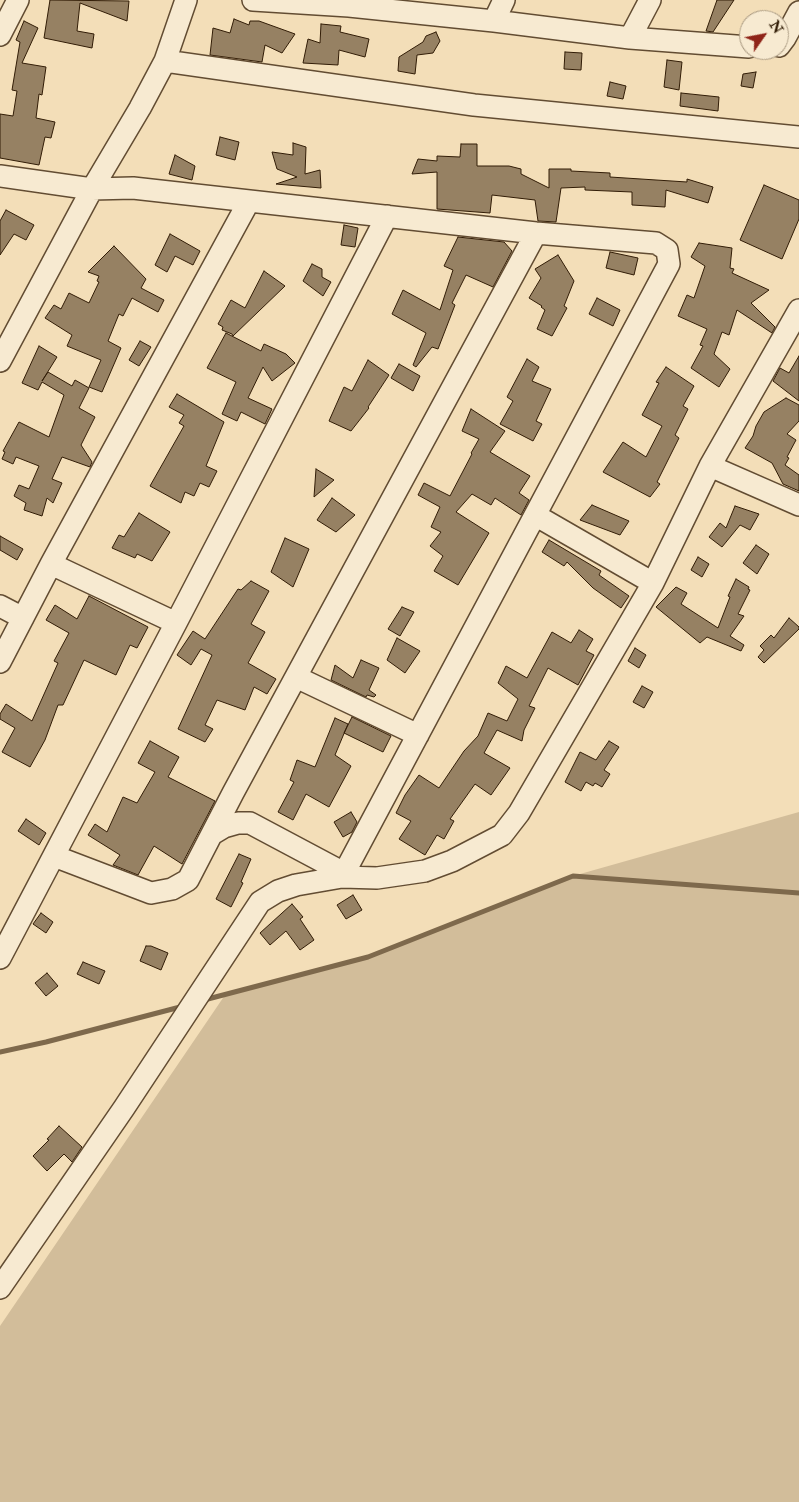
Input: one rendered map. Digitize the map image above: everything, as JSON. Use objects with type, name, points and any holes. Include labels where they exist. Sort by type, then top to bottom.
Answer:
[{"type":"street","points":[[0,35],[18,0]]},
{"type":"street","points":[[0,361],[92,188],[140,108],[165,61],[186,0]]},
{"type":"street","points":[[253,0],[350,3],[630,38],[739,46]]},
{"type":"street","points":[[494,20],[504,0]]},
{"type":"street","points":[[630,38],[650,0]]},
{"type":"street","points":[[789,32],[799,12]]},
{"type":"street","points":[[165,61],[474,105],[799,137]]},
{"type":"street","points":[[0,176],[92,188],[133,188],[536,233],[656,243],[667,250],[669,264],[343,875]]},
{"type":"street","points":[[0,662],[51,564],[249,201]]},
{"type":"street","points":[[0,958],[176,624],[387,216]]},
{"type":"street","points":[[54,856],[151,894],[172,889],[188,880],[214,833],[233,793],[536,233]]},
{"type":"street","points":[[0,1288],[124,1108],[260,902],[278,891],[296,885],[343,875],[377,878],[425,871],[452,862],[502,835],[519,813],[654,583],[710,466],[799,310]]},
{"type":"street","points":[[710,466],[799,505]]},
{"type":"street","points":[[535,515],[654,583]]},
{"type":"street","points":[[51,564],[176,624]]},
{"type":"street","points":[[0,606],[23,618]]},
{"type":"street","points":[[296,677],[418,735]]},
{"type":"street","points":[[214,833],[224,827],[238,823],[250,823],[343,875]]},
{"type":"shaded area","points":[[799,812],[799,1502],[0,1502],[0,1326],[225,995],[368,957],[573,876]]},
{"type":"building","points":[[50,0],[129,1],[127,21],[80,3],[77,31],[94,34],[92,48],[44,38]]},
{"type":"building","points":[[717,0],[734,0],[713,32],[706,31]]},
{"type":"building","points":[[234,19],[249,25],[250,21],[259,21],[295,34],[282,53],[265,45],[262,62],[210,55],[213,28],[230,33]]},
{"type":"building","points":[[24,21],[38,28],[22,63],[46,67],[42,95],[39,94],[36,118],[55,122],[51,138],[45,137],[39,165],[0,158],[0,114],[13,116],[17,91],[12,90],[20,42],[16,40]]},
{"type":"building","points":[[321,24],[341,26],[340,32],[369,39],[365,57],[339,50],[338,65],[303,63],[308,39],[320,43]]},
{"type":"building","points":[[436,32],[440,41],[433,53],[417,55],[415,74],[398,71],[399,57],[423,42],[426,36]]},
{"type":"building","points":[[565,52],[582,53],[581,70],[564,69]]},
{"type":"building","points":[[667,60],[682,62],[679,90],[664,87]]},
{"type":"building","points":[[756,72],[753,88],[741,86],[743,74]]},
{"type":"building","points":[[610,82],[626,86],[623,99],[607,96]]},
{"type":"building","points":[[681,93],[719,97],[718,111],[680,106]]},
{"type":"building","points":[[220,137],[239,142],[235,160],[216,155]]},
{"type":"building","points":[[293,143],[306,147],[305,174],[320,170],[321,188],[276,184],[297,177],[277,169],[272,152],[293,155]]},
{"type":"building","points":[[461,144],[477,144],[477,166],[509,166],[521,169],[521,174],[549,188],[549,169],[610,173],[610,177],[687,182],[687,179],[713,187],[708,203],[666,190],[665,207],[632,205],[632,192],[585,190],[585,187],[561,188],[556,222],[538,221],[535,200],[492,195],[490,213],[437,209],[437,172],[412,174],[418,159],[437,161],[437,156],[460,157]]},
{"type":"building","points":[[175,155],[195,166],[192,180],[169,174]]},
{"type":"building","points":[[764,185],[799,200],[799,219],[782,259],[740,240]]},
{"type":"building","points":[[6,210],[34,225],[26,240],[14,234],[0,255],[0,221]]},
{"type":"building","points":[[344,225],[358,228],[355,247],[341,245]]},
{"type":"building","points":[[170,234],[200,251],[193,265],[175,256],[167,272],[155,265]]},
{"type":"building","points":[[458,237],[504,242],[512,251],[493,287],[466,275],[452,303],[455,305],[438,349],[432,347],[416,367],[413,365],[426,333],[392,314],[403,290],[440,310],[453,270],[444,266]]},
{"type":"building","points":[[699,243],[732,248],[730,268],[734,269],[732,273],[769,290],[751,303],[775,327],[772,333],[737,310],[729,335],[722,332],[714,354],[730,369],[719,387],[691,368],[703,346],[700,345],[707,329],[678,316],[687,295],[694,298],[705,266],[691,257]]},
{"type":"building","points":[[114,246],[146,279],[141,288],[164,300],[158,312],[132,298],[123,316],[119,314],[108,341],[121,348],[102,392],[89,387],[101,360],[67,346],[72,335],[45,318],[54,305],[61,309],[69,293],[89,303],[99,282],[97,281],[99,276],[88,272]]},
{"type":"building","points":[[610,252],[638,258],[634,275],[606,268]]},
{"type":"building","points":[[558,255],[574,281],[564,306],[567,308],[552,336],[537,329],[545,310],[529,298],[541,278],[535,269]]},
{"type":"building","points":[[312,264],[322,269],[322,277],[331,282],[323,296],[303,281]]},
{"type":"building","points":[[264,271],[285,286],[233,336],[222,330],[223,327],[218,324],[231,300],[245,308]]},
{"type":"building","points":[[597,298],[620,310],[613,326],[589,314]]},
{"type":"building","points":[[226,333],[261,351],[264,344],[286,354],[295,363],[272,381],[263,367],[248,398],[272,409],[265,424],[241,412],[237,421],[222,414],[236,382],[207,368]]},
{"type":"building","points":[[140,341],[151,347],[139,366],[129,360]]},
{"type":"building","points":[[39,346],[57,357],[42,381],[48,372],[72,386],[75,380],[89,388],[79,408],[95,417],[81,445],[92,462],[90,467],[62,457],[52,479],[62,483],[53,503],[47,498],[42,516],[24,510],[26,503],[14,496],[19,485],[29,489],[39,466],[16,457],[13,464],[2,459],[5,452],[3,451],[19,422],[49,437],[64,395],[42,382],[38,390],[22,383]]},
{"type":"building","points":[[799,356],[799,401],[773,381],[780,368],[789,373]]},
{"type":"building","points":[[527,359],[539,367],[532,381],[551,389],[536,421],[542,424],[533,441],[500,424],[513,401],[507,397]]},
{"type":"building","points":[[368,360],[389,375],[369,408],[351,431],[329,421],[344,387],[352,391]]},
{"type":"building","points":[[399,364],[420,376],[413,391],[391,378]]},
{"type":"building","points":[[666,367],[694,386],[683,406],[688,409],[675,435],[679,438],[657,482],[660,484],[650,497],[603,472],[623,442],[646,457],[662,426],[642,415],[659,383],[656,382]]},
{"type":"building","points":[[177,394],[224,422],[206,466],[217,471],[209,487],[200,483],[194,496],[185,492],[181,503],[150,486],[184,426],[179,423],[184,415],[169,407]]},
{"type":"building","points":[[786,398],[799,405],[799,421],[787,434],[796,440],[785,465],[799,475],[799,491],[783,484],[772,463],[745,448],[764,412]]},
{"type":"building","points":[[471,409],[505,431],[490,452],[530,476],[519,493],[529,500],[521,515],[495,498],[491,505],[472,494],[456,512],[489,533],[458,585],[434,571],[443,556],[430,546],[441,532],[431,527],[440,507],[418,495],[424,483],[450,496],[479,439],[462,431]]},
{"type":"building","points":[[316,469],[334,480],[314,497]]},
{"type":"building","points":[[332,498],[355,515],[336,532],[317,520]]},
{"type":"building","points":[[592,505],[629,521],[620,535],[580,520]]},
{"type":"building","points":[[735,506],[759,514],[750,530],[740,525],[722,547],[709,537],[720,523],[726,528]]},
{"type":"building","points":[[139,513],[170,532],[152,561],[137,554],[135,558],[112,548],[119,535],[124,537]]},
{"type":"building","points":[[0,536],[23,549],[17,560],[0,550]]},
{"type":"building","points":[[285,538],[309,549],[293,587],[271,572]]},
{"type":"building","points":[[549,540],[601,571],[599,575],[629,596],[621,608],[593,588],[567,562],[564,566],[542,552]]},
{"type":"building","points":[[756,545],[769,554],[757,574],[743,563]]},
{"type":"building","points":[[698,557],[709,564],[702,577],[691,570]]},
{"type":"building","points":[[736,579],[749,587],[748,589],[750,590],[738,614],[744,616],[730,636],[744,645],[741,651],[707,637],[700,643],[656,607],[676,587],[687,593],[681,604],[718,628],[730,597],[728,596]]},
{"type":"building","points":[[251,581],[269,591],[251,624],[265,632],[248,663],[276,679],[267,694],[254,687],[245,710],[217,700],[205,725],[213,729],[205,742],[178,729],[212,655],[201,649],[191,665],[177,655],[193,631],[205,639],[238,589],[241,590]]},
{"type":"building","points":[[89,596],[148,627],[137,648],[130,645],[116,675],[84,660],[63,705],[58,705],[45,740],[30,767],[2,752],[15,728],[0,719],[0,714],[6,704],[32,721],[58,663],[54,661],[69,633],[46,620],[55,605],[77,619]]},
{"type":"building","points":[[402,607],[414,612],[400,636],[388,629]]},
{"type":"building","points":[[789,618],[799,629],[764,663],[758,657],[764,650],[760,646],[771,635],[774,638]]},
{"type":"building","points":[[579,630],[593,639],[586,651],[594,655],[578,685],[548,668],[529,706],[535,708],[524,730],[522,741],[497,730],[484,753],[510,768],[491,795],[475,784],[450,819],[454,821],[444,839],[437,835],[425,855],[399,839],[411,821],[396,813],[405,795],[419,775],[439,788],[464,751],[478,736],[488,713],[507,721],[518,699],[498,683],[506,666],[527,678],[552,632],[571,643]]},
{"type":"building","points":[[397,638],[420,651],[405,673],[387,660]]},
{"type":"building","points":[[635,648],[646,655],[639,668],[628,661]]},
{"type":"building","points":[[361,660],[379,668],[369,690],[376,695],[374,697],[367,695],[366,697],[331,680],[335,665],[353,678]]},
{"type":"building","points":[[642,686],[653,692],[644,708],[633,702]]},
{"type":"building","points":[[352,717],[391,736],[383,752],[344,733]]},
{"type":"building","points":[[335,718],[348,724],[335,755],[351,766],[329,807],[306,794],[293,820],[278,812],[294,782],[290,780],[297,760],[315,767]]},
{"type":"building","points":[[150,741],[179,757],[168,777],[215,801],[182,864],[154,846],[138,875],[113,865],[120,855],[88,835],[95,824],[107,832],[123,797],[137,803],[155,772],[138,763]]},
{"type":"building","points":[[609,741],[619,747],[604,770],[610,774],[602,787],[595,783],[593,786],[586,782],[581,791],[565,782],[580,752],[596,760]]},
{"type":"building","points":[[351,812],[357,822],[352,832],[343,837],[334,822]]},
{"type":"building","points":[[26,819],[46,833],[39,845],[18,831]]},
{"type":"building","points":[[239,854],[251,859],[241,882],[243,883],[231,907],[216,899]]},
{"type":"building","points":[[353,895],[362,910],[346,919],[337,905]]},
{"type":"building","points":[[292,904],[303,917],[300,919],[314,940],[300,950],[286,931],[270,945],[260,933]]},
{"type":"building","points":[[41,913],[53,922],[46,933],[33,924]]},
{"type":"building","points":[[146,946],[151,946],[168,953],[161,970],[140,961]]},
{"type":"building","points":[[83,962],[105,971],[99,984],[77,974]]},
{"type":"building","points":[[47,973],[58,986],[46,996],[35,983]]},
{"type":"building","points":[[59,1126],[82,1147],[72,1162],[64,1154],[47,1171],[33,1156],[49,1140],[47,1139]]},
{"type":"waterway","points":[[204,1000],[368,957],[573,876],[799,893]]},
{"type":"waterway","points":[[0,1052],[184,1006]]}]
